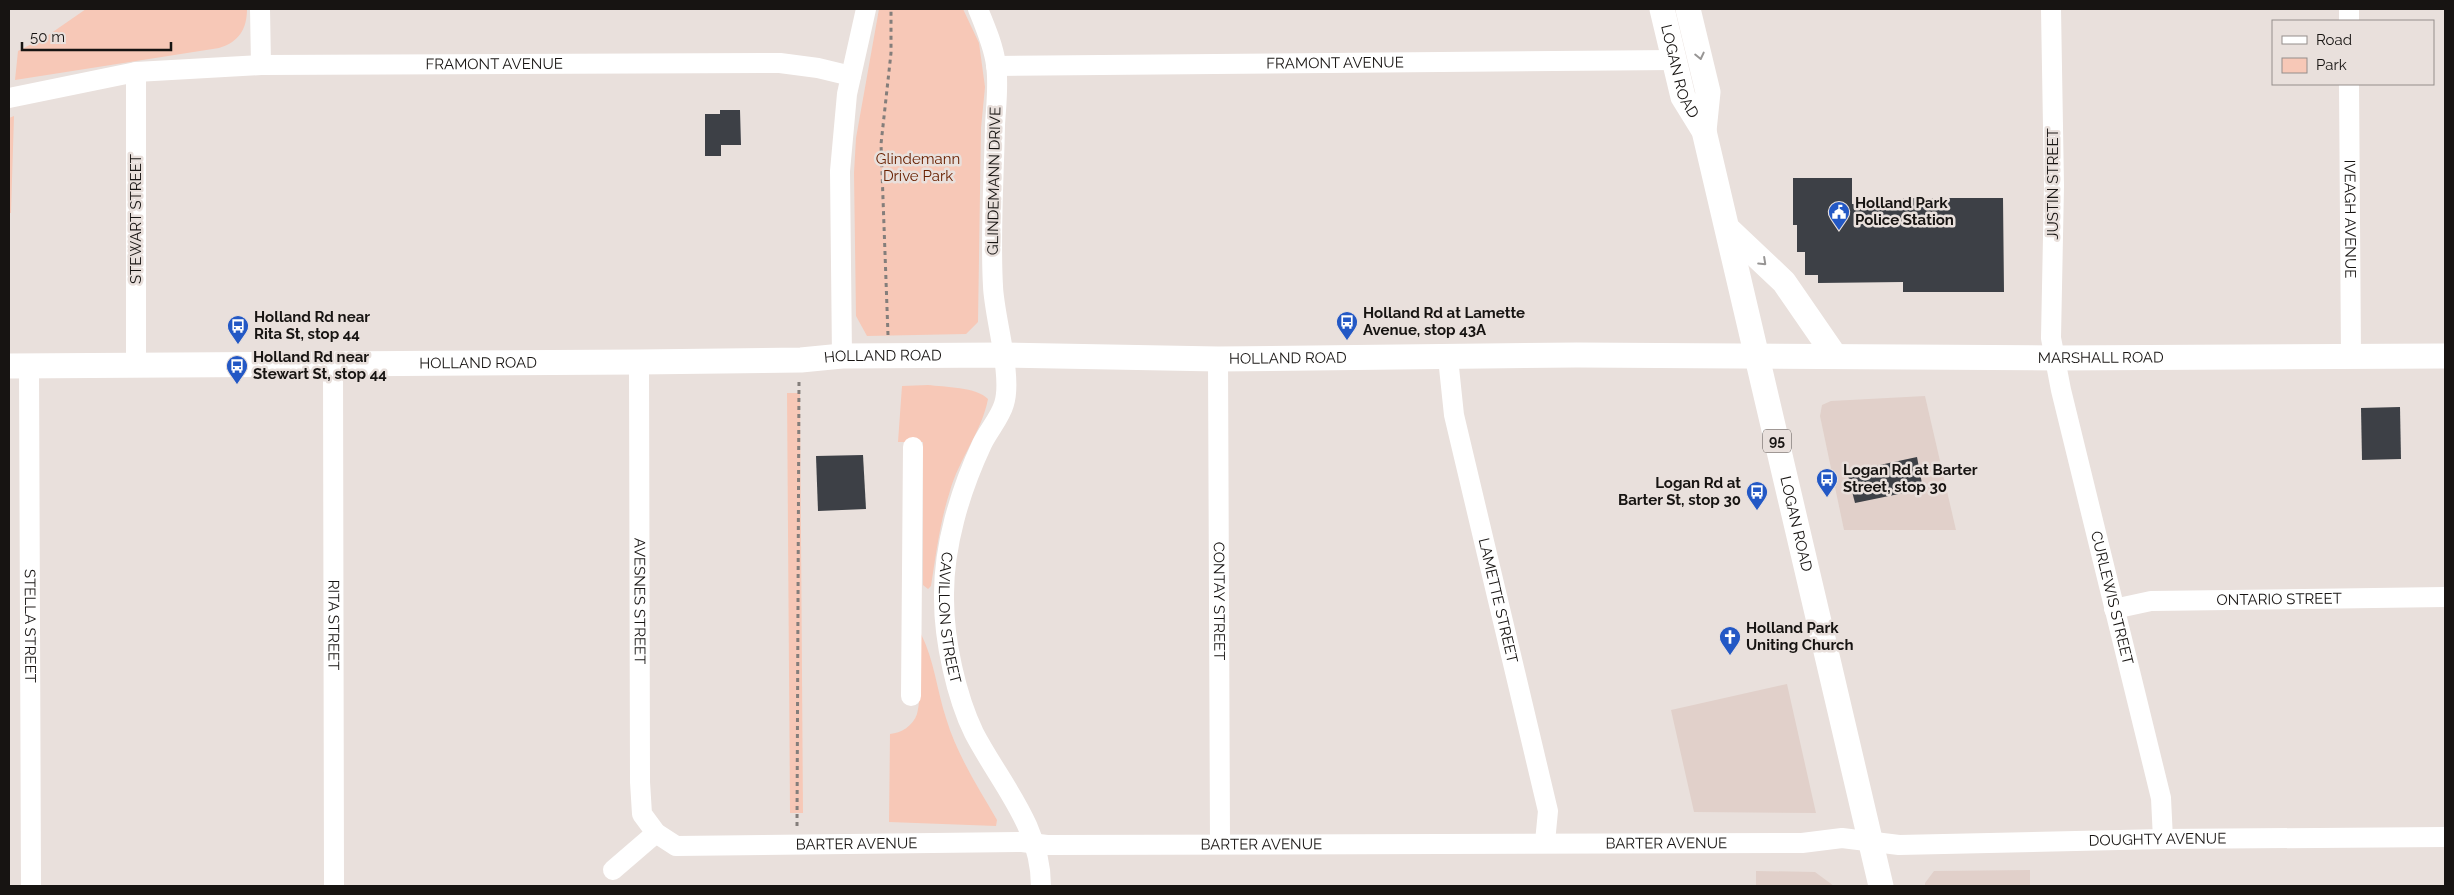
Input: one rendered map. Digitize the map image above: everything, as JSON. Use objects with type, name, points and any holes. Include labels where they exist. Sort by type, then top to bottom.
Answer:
[{"type":"main road","name":"LOGAN ROAD","points":[[1662,9],[1683,98],[1704,131],[1881,886]]},
{"type":"main road","name":"LOGAN ROAD","points":[[1688,9],[1708,92],[1704,131]]},
{"type":"main road","points":[[1728,229],[1784,282],[1835,356]]},
{"type":"main road","name":"HOLLAND ROAD","points":[[19,366],[639,362],[801,360],[842,356],[1003,355],[1218,360],[1448,358],[1546,355],[1756,356]]},
{"type":"main road","name":"MARSHALL ROAD","points":[[1756,356],[2054,358],[2445,356]]},
{"type":"street","points":[[260,9],[261,64]]},
{"type":"street","points":[[842,356],[840,171],[847,94],[866,9]]},
{"type":"street","name":"GLINDEMANN DRIVE","points":[[978,9],[996,66],[993,287],[1003,355]]},
{"type":"street","name":"JUSTIN STREET","points":[[2051,9],[2054,186],[2051,338],[2054,358]]},
{"type":"street","name":"FRAMONT AVENUE","points":[[996,66],[1674,60]]},
{"type":"street","name":"FRAMONT AVENUE","points":[[9,98],[136,72],[261,64],[780,62],[851,76]]},
{"type":"street","name":"STEWART STREET","points":[[136,72],[136,365]]},
{"type":"street","name":"IVEAGH AVENUE","points":[[2349,85],[2351,355]]},
{"type":"street","name":"CAVILLON STREET","points":[[1003,355],[1005,404],[983,442],[968,477],[954,523],[946,570],[944,606],[947,638],[957,682],[973,730],[989,760],[1018,805],[1034,843],[1041,874],[1041,886]]},
{"type":"street","name":"LAMETTE STREET","points":[[1448,358],[1454,414],[1548,811],[1545,842]]},
{"type":"street","name":"CURLEWIS STREET","points":[[2054,358],[2161,798],[2163,839]]},
{"type":"street","name":"CONTAY STREET","points":[[1218,360],[1220,844]]},
{"type":"street","name":"AVESNES STREET","points":[[639,362],[640,782],[642,814],[656,834]]},
{"type":"street","name":"RITA STREET","points":[[333,364],[334,886]]},
{"type":"street","name":"STELLA STREET","points":[[19,366],[30,886]]},
{"type":"street","points":[[911,696],[913,448]]},
{"type":"street","name":"ONTARIO STREET","points":[[2114,609],[2151,601],[2445,598]]},
{"type":"street","points":[[912,608],[944,606]]},
{"type":"street","points":[[613,870],[656,834]]},
{"type":"street","name":"BARTER AVENUE","points":[[656,834],[676,846],[1022,842],[1220,844],[1802,842],[1842,838],[1870,842]]},
{"type":"street","name":"DOUGHTY AVENUE","points":[[1870,842],[1899,845],[2163,839],[2445,837]]},
{"type":"path","points":[[889,356],[880,158],[891,53],[891,9]]},
{"type":"path","points":[[797,846],[798,395],[801,360]]},
{"type":"shaded area","points":[[1925,396],[1956,530],[1844,530],[1820,416],[1822,405],[1831,401]]},
{"type":"shaded area","points":[[1787,684],[1816,813],[1694,812],[1671,710]]},
{"type":"shaded area","points":[[2030,870],[2030,886],[1925,886],[1925,883],[1934,871]]},
{"type":"shaded area","points":[[1756,871],[1815,872],[1834,886],[1756,886]]},
{"type":"green space","points":[[86,9],[247,9],[247,16],[243,29],[237,38],[219,48],[15,80],[18,51],[47,36]]},
{"type":"green space","name":"Glindemann Drive Park","points":[[879,9],[963,9],[979,43],[985,87],[981,128],[978,322],[966,334],[867,336],[856,316],[854,173],[856,138]]},
{"type":"green space","points":[[14,116],[11,213],[9,213],[9,118]]},
{"type":"green space","points":[[928,385],[968,390],[983,395],[988,399],[981,422],[950,491],[941,526],[931,586],[928,589],[923,585],[923,442],[898,442],[902,386]]},
{"type":"green space","points":[[787,393],[800,393],[803,813],[790,813]]},
{"type":"green space","points":[[921,634],[929,654],[943,708],[956,745],[997,820],[996,826],[889,822],[890,734],[906,728],[913,722],[917,714],[920,686]]},
{"type":"building","points":[[720,110],[740,110],[741,145],[721,145],[721,156],[705,156],[705,114],[720,114]]},
{"type":"building","points":[[1793,178],[1852,178],[1852,204],[1903,204],[1903,198],[2003,198],[2004,292],[1903,292],[1903,282],[1818,283],[1818,275],[1805,275],[1805,252],[1797,252],[1797,225],[1793,225]]},
{"type":"building","points":[[2400,407],[2401,459],[2362,460],[2361,408]]},
{"type":"building","points":[[863,455],[866,509],[818,511],[816,456]]},
{"type":"building","points":[[1917,457],[1923,489],[1855,503],[1847,472]]},
{"type":"place","name":"Holland Park Police Station","points":[[1839,231]]},
{"type":"place","name":"Holland Rd at Lamette Avenue, stop 43A","points":[[1347,341]]},
{"type":"place","name":"Holland Rd near Rita St, stop 44","points":[[238,345]]},
{"type":"place","name":"Holland Rd near Stewart St, stop 44","points":[[237,385]]},
{"type":"place","name":"Logan Rd at Barter Street, stop 30","points":[[1827,498]]},
{"type":"place","name":"Logan Rd at Barter St, stop 30","points":[[1757,511]]},
{"type":"place","name":"Holland Park Uniting Church","points":[[1730,656]]}]
